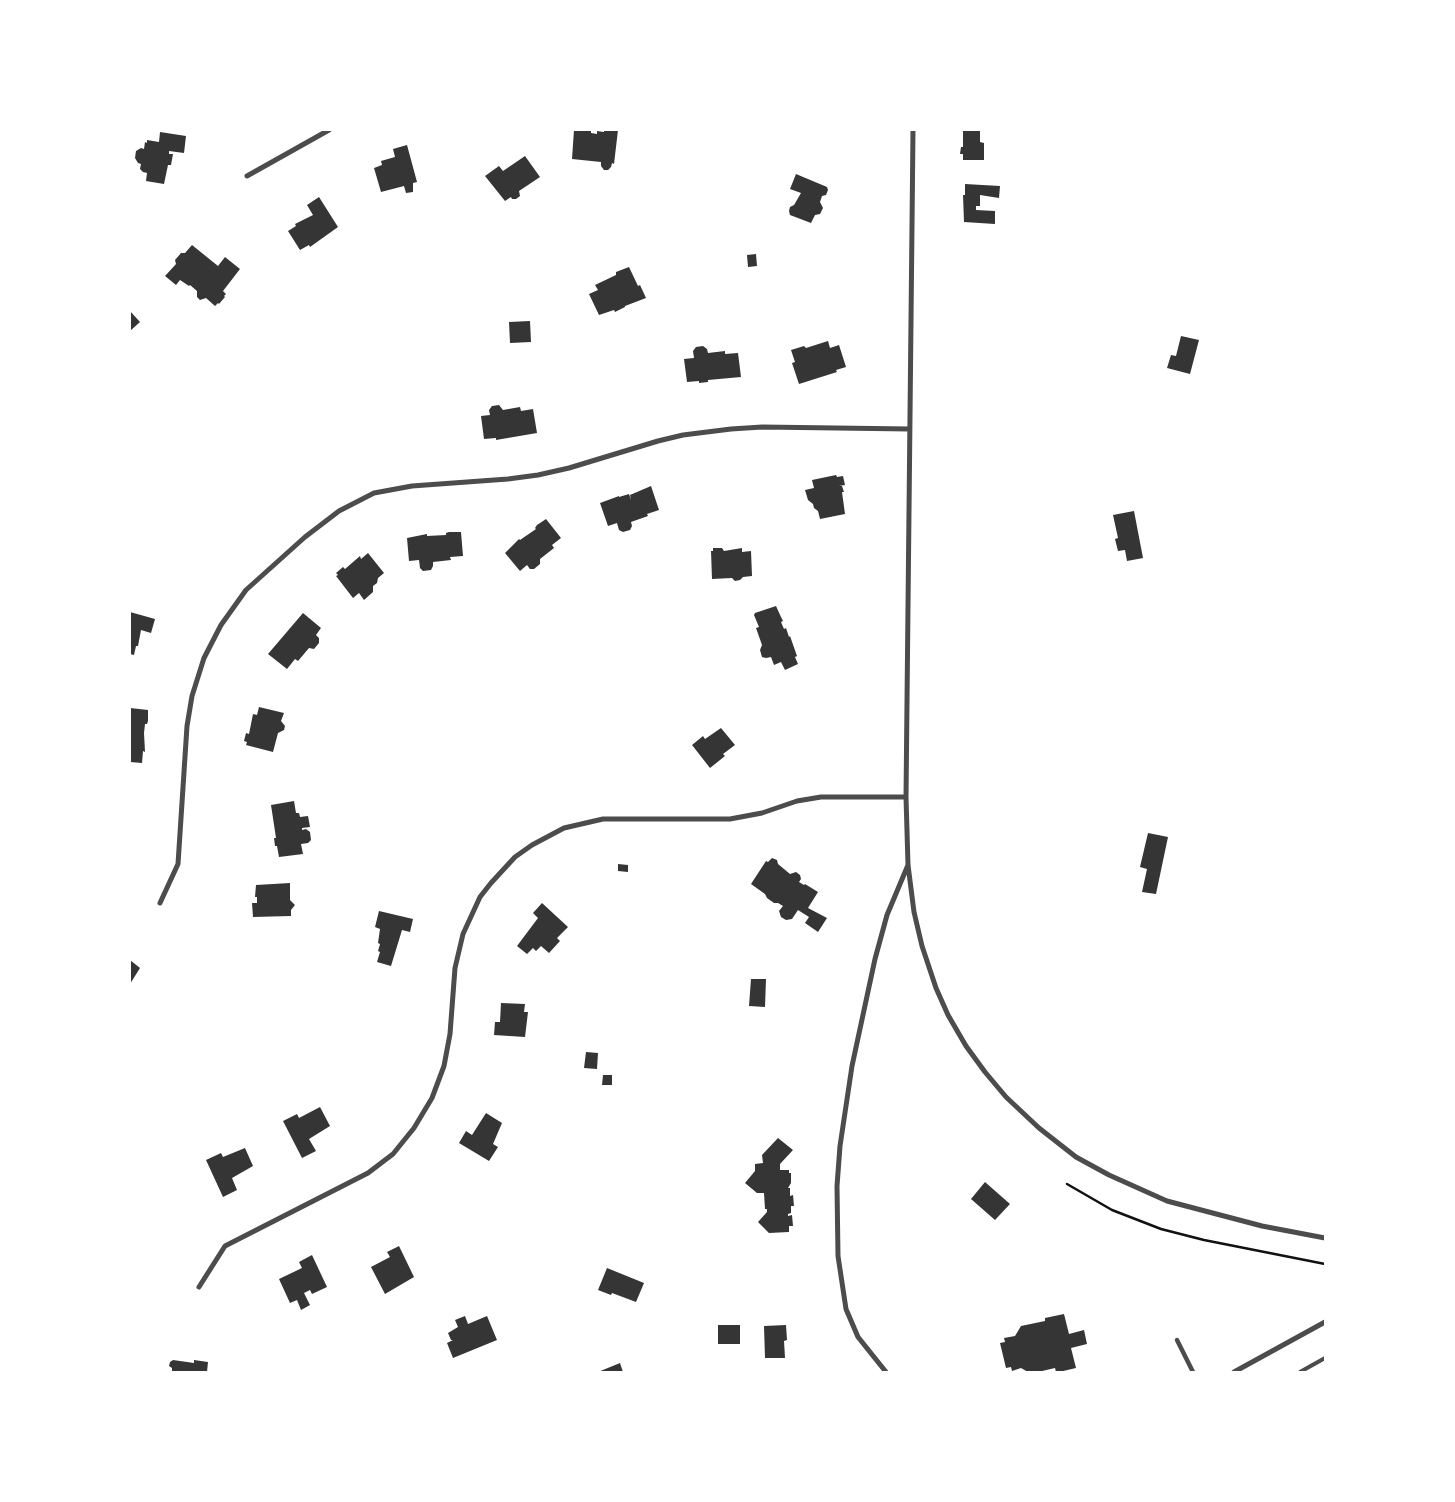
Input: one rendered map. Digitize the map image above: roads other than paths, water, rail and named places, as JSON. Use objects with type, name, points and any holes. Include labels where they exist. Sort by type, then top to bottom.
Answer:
[{"type":"street","points":[[247,176],[329,130]]},
{"type":"street","points":[[913,130],[906,796],[908,865],[914,912],[922,946],[936,988],[948,1015],[984,1072],[1006,1098],[1076,1158],[1153,1195],[1196,1209],[1262,1226],[1325,1238]]},
{"type":"street","points":[[160,903],[178,864],[187,726],[192,696],[204,658],[221,625],[246,590],[304,537],[339,511],[374,493],[412,486],[508,480],[538,475],[570,468],[658,441],[693,434],[762,427],[910,429]]},
{"type":"street","points":[[199,1287],[225,1246],[368,1173],[393,1154],[414,1128],[432,1098],[441,1078],[450,1034],[455,968],[463,934],[480,897],[515,858],[532,845],[564,828],[603,819],[730,819],[762,812],[796,801],[822,797],[906,796]]},
{"type":"street","points":[[886,1372],[858,1337],[846,1310],[838,1256],[837,1186],[840,1146],[852,1066],[875,959],[887,914],[908,865]]},
{"type":"street","points":[[1234,1372],[1325,1322]]},
{"type":"street","points":[[1176,1340],[1193,1372]]},
{"type":"lane","points":[[1300,1372],[1325,1358]]}]
